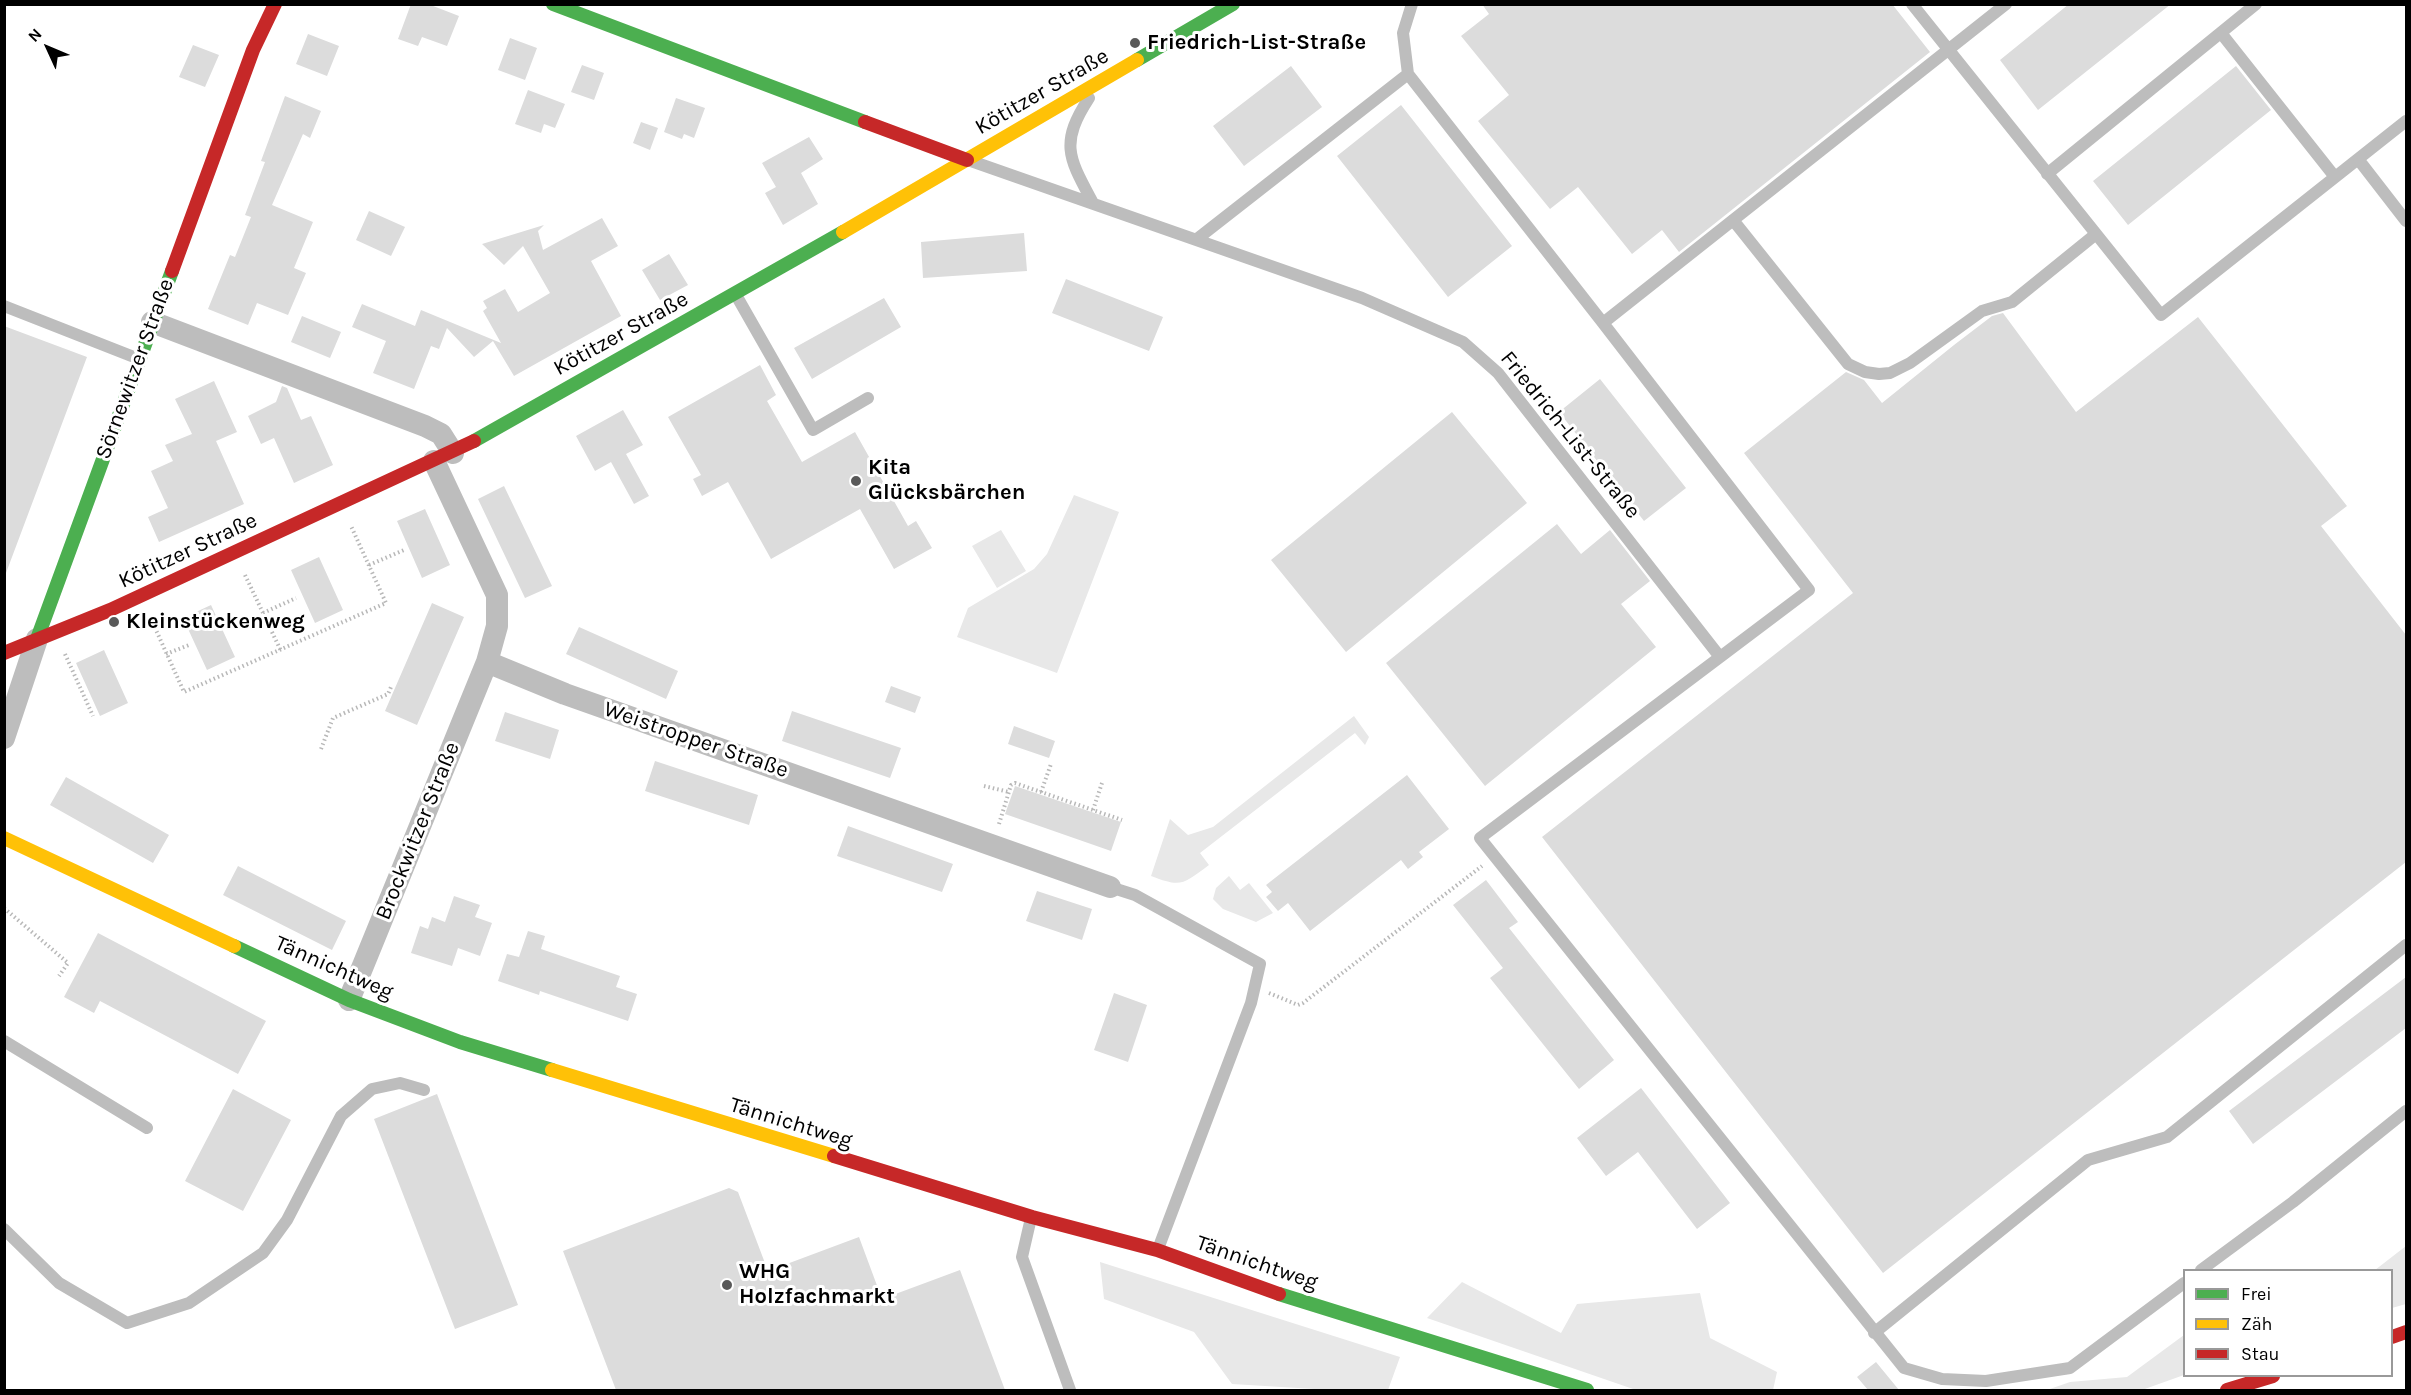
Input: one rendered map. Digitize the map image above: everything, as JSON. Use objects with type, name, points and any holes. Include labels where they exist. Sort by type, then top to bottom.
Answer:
[{"type":"street","name":"Sörnewitzer Straße","points":[[4,738],[46,635],[138,359],[253,51],[275,4]]},
{"type":"street","name":"Friedrich-List-Straße","points":[[554,4],[967,160]]},
{"type":"street","name":"Kötitzer Straße","points":[[4,653],[140,596],[444,457],[736,294],[1233,4]]},
{"type":"street","points":[[152,322],[441,434],[444,457],[497,595],[497,626],[487,662]]},
{"type":"street","name":"Weistropper Straße","points":[[487,662],[565,694],[1110,887]]},
{"type":"street","name":"Brockwitzer Straße","points":[[349,1000],[487,662]]},
{"type":"street","name":"Tännichtweg","points":[[4,838],[349,1000],[460,1042],[1032,1217],[1157,1250],[1261,1289],[1587,1390]]},
{"type":"street","points":[[2227,1390],[2270,1377]]},
{"type":"lane","points":[[1412,4],[1403,33],[1408,74],[1809,590],[1480,838],[1904,1368],[1942,1379],[1986,1381],[2070,1368],[2183,1283]]},
{"type":"lane","points":[[1912,4],[1947,51],[2162,315],[2406,121]]},
{"type":"lane","points":[[1603,323],[2006,4]]},
{"type":"lane","points":[[2047,174],[2256,4]]},
{"type":"lane","points":[[2221,33],[2335,177]]},
{"type":"lane","points":[[1197,239],[1408,74]]},
{"type":"lane","points":[[1093,203],[1073,166],[1070,143],[1074,121],[1099,83]]},
{"type":"lane","points":[[2358,159],[2406,221]]},
{"type":"lane","name":"Friedrich-List-Straße","points":[[967,160],[1323,283],[1463,342],[1498,374],[1720,657]]},
{"type":"lane","points":[[1733,220],[1848,364],[1865,372],[1879,374],[1890,373],[1911,363],[1982,311],[2012,302],[2096,234]]},
{"type":"lane","points":[[736,294],[813,430],[868,398]]},
{"type":"lane","points":[[4,306],[138,359]]},
{"type":"lane","points":[[1110,887],[1135,895],[1260,964],[1251,1003],[1157,1250]]},
{"type":"lane","points":[[1874,1333],[2088,1160],[2166,1137],[2406,945]]},
{"type":"lane","points":[[4,1041],[147,1128]]},
{"type":"lane","points":[[4,1229],[59,1283],[127,1323],[189,1303],[263,1253],[287,1220],[341,1116],[372,1089],[400,1083],[424,1090]]},
{"type":"lane","points":[[2202,1269],[2293,1202],[2406,1111]]},
{"type":"lane","points":[[1032,1217],[1022,1257],[1070,1390]]},
{"type":"path","points":[[140,596],[184,692],[386,603],[340,504]]},
{"type":"path","points":[[369,565],[404,550]]},
{"type":"path","points":[[234,553],[281,651]]},
{"type":"path","points":[[262,613],[296,598]]},
{"type":"path","points":[[46,635],[93,717]]},
{"type":"path","points":[[166,654],[189,645]]},
{"type":"path","points":[[321,749],[333,718],[387,694],[391,687]]},
{"type":"path","points":[[1041,792],[1051,764]]},
{"type":"path","points":[[992,845],[1011,785],[1015,783],[1122,820]]},
{"type":"path","points":[[1093,810],[1102,783]]},
{"type":"path","points":[[984,786],[990,785],[1009,792]]},
{"type":"path","points":[[1255,987],[1299,1005],[1494,857]]},
{"type":"path","points":[[4,908],[68,963],[59,976]]},
{"type":"shaded area","points":[[1074,495],[1119,512],[1057,673],[957,637],[968,608],[1034,569],[1047,554]]},
{"type":"shaded area","points":[[1001,530],[1026,571],[997,588],[972,546]]},
{"type":"shaded area","points":[[1354,716],[1369,737],[1365,745],[1355,733],[1200,853],[1209,865],[1187,880],[1176,883],[1151,876],[1170,819],[1188,835],[1213,827]]},
{"type":"shaded area","points":[[1229,876],[1240,890],[1249,883],[1273,913],[1256,922],[1223,909],[1213,899],[1216,888]]},
{"type":"shaded area","points":[[2406,1246],[2406,1304],[2393,1308],[2393,1269],[2376,1269]]},
{"type":"shaded area","points":[[1100,1262],[1400,1357],[1388,1390],[1331,1390],[1232,1384],[1194,1332],[1104,1299]]},
{"type":"shaded area","points":[[1462,1282],[1561,1333],[1577,1304],[1700,1293],[1710,1338],[1777,1372],[1773,1390],[1636,1390],[1427,1318]]},
{"type":"shaded area","points":[[2183,1336],[2183,1375],[2142,1390],[2047,1390],[2070,1382],[2127,1377]]},
{"type":"building","points":[[411,4],[428,4],[459,16],[447,46],[422,37],[418,46],[398,39]]},
{"type":"building","points":[[1482,4],[1892,4],[1930,52],[1679,252],[1662,230],[1632,254],[1578,187],[1550,209],[1478,121],[1509,95],[1461,36],[1489,14]]},
{"type":"building","points":[[2069,4],[2171,4],[2038,110],[2000,60]]},
{"type":"building","points":[[308,34],[339,46],[327,76],[296,64]]},
{"type":"building","points":[[510,38],[537,48],[525,80],[498,70]]},
{"type":"building","points":[[193,45],[219,55],[205,87],[179,77]]},
{"type":"building","points":[[582,65],[604,73],[594,100],[571,92]]},
{"type":"building","points":[[1291,66],[1322,107],[1244,166],[1213,126]]},
{"type":"building","points":[[2236,66],[2271,110],[2128,225],[2093,181]]},
{"type":"building","points":[[528,90],[565,104],[555,128],[544,124],[541,133],[515,124]]},
{"type":"building","points":[[285,96],[321,111],[310,138],[303,134],[272,205],[313,222],[294,268],[306,273],[288,315],[257,303],[248,325],[208,309],[230,255],[235,257],[251,217],[245,215],[265,162],[261,161]]},
{"type":"building","points":[[676,98],[705,108],[694,138],[684,134],[682,139],[664,132]]},
{"type":"building","points":[[1401,105],[1512,246],[1448,297],[1337,156]]},
{"type":"building","points":[[641,122],[658,128],[650,150],[633,143]]},
{"type":"building","points":[[809,137],[823,159],[801,173],[818,204],[783,225],[765,193],[776,187],[762,163]]},
{"type":"building","points":[[369,211],[405,227],[391,256],[356,240]]},
{"type":"building","points":[[602,218],[618,246],[591,261],[621,316],[514,376],[493,341],[474,357],[447,328],[439,349],[431,346],[414,389],[373,373],[386,341],[352,327],[362,304],[415,326],[421,310],[501,343],[483,311],[487,308],[483,301],[505,289],[518,312],[550,293],[523,246],[504,265],[482,244],[544,225],[538,231],[543,250]]},
{"type":"building","points":[[1024,233],[1027,271],[923,278],[921,242]]},
{"type":"building","points":[[669,254],[688,285],[660,300],[642,270]]},
{"type":"building","points":[[1066,279],[1163,317],[1149,351],[1052,313]]},
{"type":"building","points":[[884,298],[901,327],[812,379],[794,348]]},
{"type":"building","points":[[2003,313],[2076,412],[2198,317],[2347,506],[2321,526],[2406,635],[2406,862],[1883,1273],[1542,837],[1853,593],[1744,453],[1846,372],[1864,380],[1882,403],[1992,316]]},
{"type":"building","points":[[302,316],[341,332],[330,358],[291,342]]},
{"type":"building","points":[[4,326],[87,357],[6,573],[4,572]]},
{"type":"building","points":[[760,365],[776,395],[767,401],[802,462],[855,432],[908,526],[916,521],[932,548],[894,569],[860,509],[771,559],[728,482],[702,496],[693,479],[701,475],[668,417]]},
{"type":"building","points":[[1600,379],[1686,488],[1644,521],[1559,412]]},
{"type":"building","points":[[214,381],[237,432],[216,441],[244,504],[159,542],[148,517],[168,508],[151,471],[173,461],[165,445],[192,434],[175,399]]},
{"type":"building","points":[[282,386],[287,388],[301,420],[311,416],[333,465],[294,483],[274,438],[261,444],[248,416],[276,402]]},
{"type":"building","points":[[623,410],[643,445],[626,454],[649,496],[634,504],[611,462],[595,471],[576,436]]},
{"type":"building","points":[[1452,412],[1527,503],[1346,652],[1271,560]]},
{"type":"building","points":[[504,486],[552,586],[525,598],[478,499]]},
{"type":"building","points":[[425,509],[450,565],[422,578],[397,521]]},
{"type":"building","points":[[1557,524],[1581,554],[1610,530],[1650,581],[1621,604],[1656,647],[1485,786],[1386,663]]},
{"type":"building","points":[[319,557],[343,610],[315,623],[291,570]]},
{"type":"building","points":[[432,603],[464,617],[417,725],[385,711]]},
{"type":"building","points":[[211,605],[235,657],[207,670],[183,618]]},
{"type":"building","points":[[579,627],[678,671],[666,699],[566,654]]},
{"type":"building","points":[[104,650],[128,703],[100,716],[76,663]]},
{"type":"building","points":[[891,686],[921,697],[915,713],[885,702]]},
{"type":"building","points":[[792,711],[901,748],[890,778],[782,741]]},
{"type":"building","points":[[505,712],[559,730],[550,759],[495,741]]},
{"type":"building","points":[[1014,726],[1055,741],[1049,758],[1008,744]]},
{"type":"building","points":[[655,761],[758,795],[749,825],[645,791]]},
{"type":"building","points":[[1407,775],[1449,829],[1419,852],[1423,857],[1408,869],[1401,860],[1310,931],[1288,903],[1278,911],[1266,897],[1272,892],[1266,885]]},
{"type":"building","points":[[66,777],[169,835],[153,863],[50,805]]},
{"type":"building","points":[[1015,786],[1121,822],[1111,851],[1005,814]]},
{"type":"building","points":[[848,826],[953,864],[942,892],[837,856]]},
{"type":"building","points":[[238,866],[346,921],[332,950],[223,895]]},
{"type":"building","points":[[1486,880],[1518,922],[1509,928],[1614,1060],[1579,1089],[1490,978],[1503,968],[1453,905]]},
{"type":"building","points":[[1037,891],[1092,909],[1082,940],[1026,921]]},
{"type":"building","points":[[454,896],[480,905],[475,917],[492,923],[480,956],[458,948],[452,966],[411,953],[420,926],[428,929],[432,917],[445,922]]},
{"type":"building","points":[[528,931],[545,936],[541,949],[620,976],[616,987],[637,994],[628,1021],[540,991],[539,995],[498,981],[507,954],[519,957]]},
{"type":"building","points":[[98,933],[266,1021],[238,1074],[100,1001],[94,1013],[64,997]]},
{"type":"building","points":[[2406,977],[2406,1028],[2253,1144],[2229,1111]]},
{"type":"building","points":[[1114,993],[1147,1005],[1128,1062],[1094,1050]]},
{"type":"building","points":[[1641,1088],[1730,1203],[1697,1229],[1638,1152],[1606,1176],[1577,1138]]},
{"type":"building","points":[[233,1089],[291,1120],[243,1211],[185,1181]]},
{"type":"building","points":[[437,1094],[518,1305],[455,1329],[374,1119]]},
{"type":"building","name":"WHG Holzfachmarkt","points":[[729,1188],[738,1192],[768,1271],[859,1237],[882,1299],[960,1270],[1005,1390],[616,1390],[563,1251]]},
{"type":"building","points":[[1876,1362],[1899,1390],[1868,1390],[1857,1377]]},
{"type":"traffic: fast","points":[[553,4],[865,122]]},
{"type":"traffic: fast","points":[[1137,60],[1233,4]]},
{"type":"traffic: fast","points":[[474,441],[843,232]]},
{"type":"traffic: fast","points":[[37,639],[172,271]]},
{"type":"traffic: fast","points":[[234,946],[349,1000],[460,1042],[552,1070]]},
{"type":"traffic: fast","points":[[1279,1294],[1587,1390]]},
{"type":"traffic: slow","points":[[843,232],[1137,60]]},
{"type":"traffic: slow","points":[[4,838],[234,946]]},
{"type":"traffic: slow","points":[[552,1070],[834,1156]]},
{"type":"traffic: jam","points":[[172,271],[253,50],[275,4]]},
{"type":"traffic: jam","points":[[865,122],[967,160]]},
{"type":"traffic: jam","points":[[4,653],[110,610],[474,441]]},
{"type":"traffic: jam","points":[[834,1156],[1032,1217],[1157,1250],[1279,1294]]},
{"type":"traffic: jam","points":[[2393,1337],[2406,1332]]},
{"type":"traffic: jam","points":[[2227,1390],[2270,1377]]},
{"type":"place","name":"Friedrich-List-Straße","points":[[1135,43]]},
{"type":"place","name":"Kita Glücksbärchen","points":[[856,481]]},
{"type":"place","name":"Kleinstückenweg","points":[[114,622]]},
{"type":"place","name":"WHG Holzfachmarkt","points":[[727,1285]]}]
